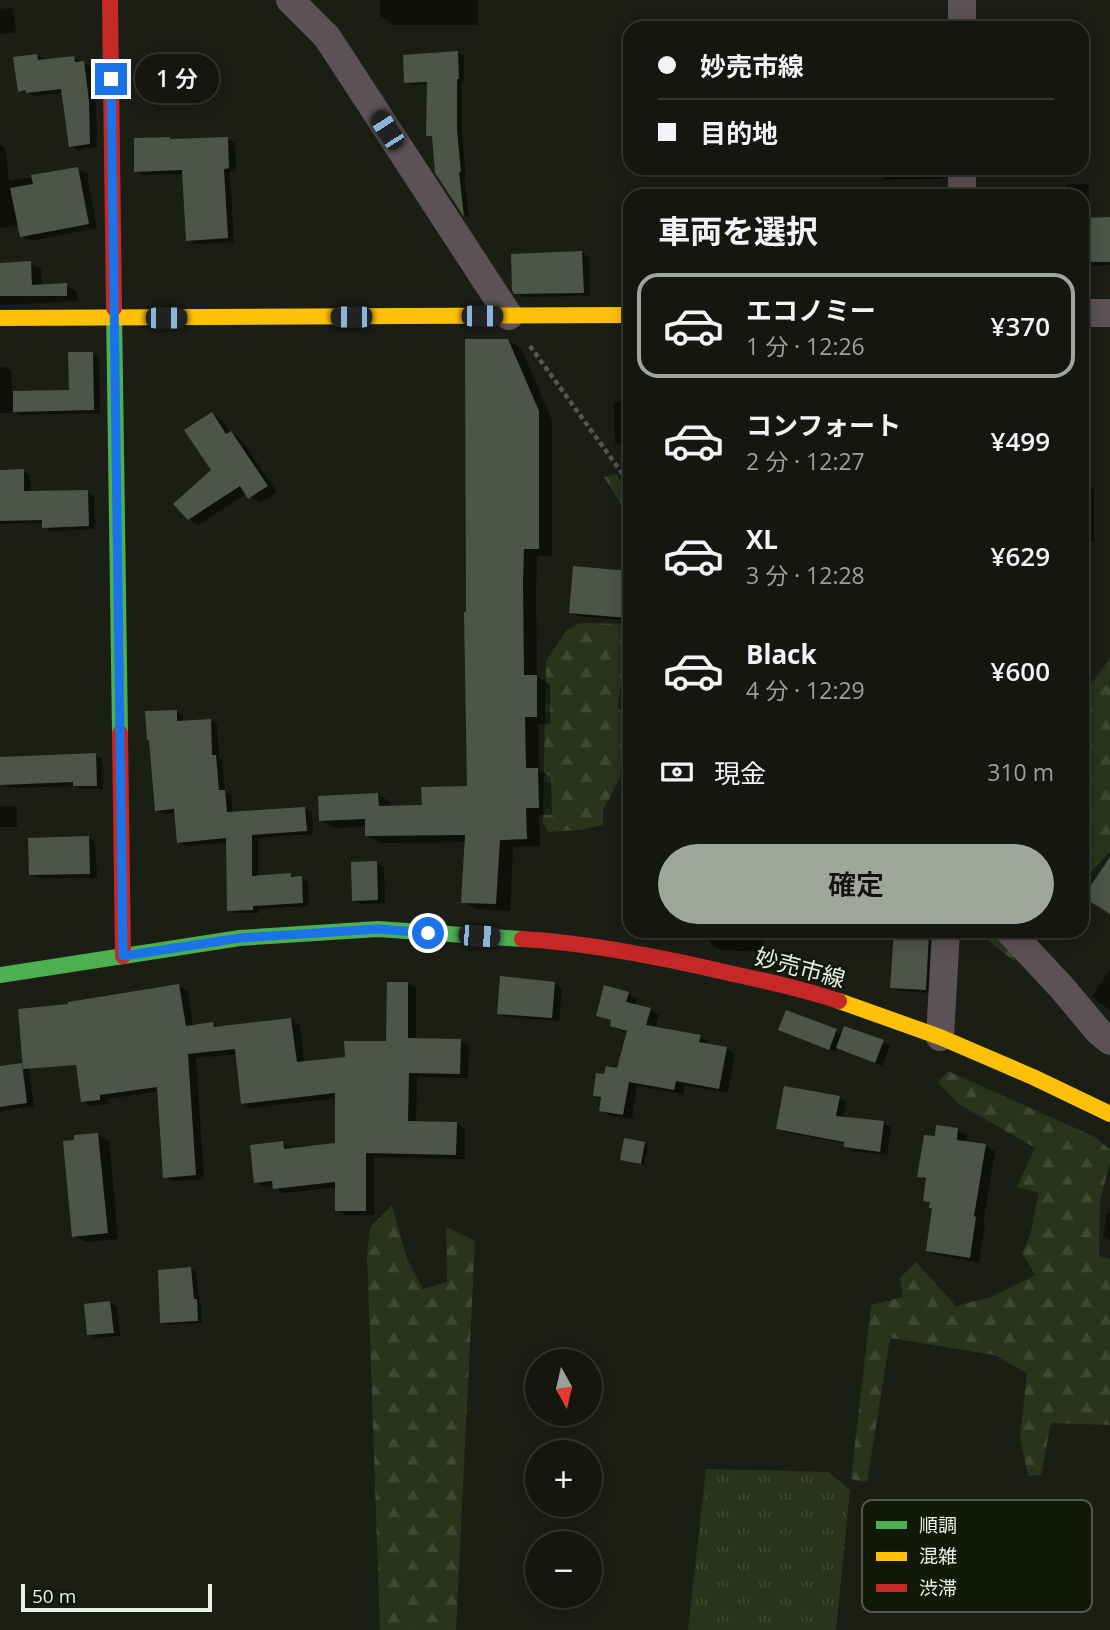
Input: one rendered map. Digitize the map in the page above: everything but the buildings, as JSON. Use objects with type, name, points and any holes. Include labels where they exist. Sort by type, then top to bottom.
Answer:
[{"type":"street","points":[[110,0],[123,956]]},
{"type":"street","points":[[290,0],[327,37],[509,316]]},
{"type":"street","points":[[962,0],[962,21]]},
{"type":"street","points":[[1089,313],[1110,313]]},
{"type":"street","points":[[0,318],[623,315]]},
{"type":"street","name":"妙売市線","points":[[0,975],[240,938],[378,929],[555,941],[673,960],[810,991],[940,1037],[1110,1114]]},
{"type":"street","points":[[940,1037],[946,938]]},
{"type":"street","points":[[1016,938],[1110,1041]]},
{"type":"path","points":[[509,316],[623,474]]},
{"type":"green space","points":[[616,474],[623,484],[623,507],[604,477]]},
{"type":"green space","points":[[579,623],[623,624],[623,672],[618,707],[623,715],[620,778],[603,810],[603,825],[548,832],[543,823],[546,661],[566,631]]},
{"type":"green space","points":[[1110,658],[1110,851],[1089,874],[1089,687]]},
{"type":"green space","points":[[985,938],[1033,938],[1014,961]]},
{"type":"green space","points":[[948,1071],[1095,1137],[1110,1150],[1110,1162],[1100,1201],[1099,1256],[1110,1259],[1110,1425],[1051,1423],[1041,1475],[1028,1476],[1020,1438],[1027,1373],[994,1355],[890,1338],[867,1482],[851,1479],[871,1305],[903,1297],[900,1278],[916,1262],[956,1306],[991,1297],[1035,1275],[1022,1253],[1030,1236],[1039,1193],[1017,1187],[1035,1148],[957,1103],[938,1082]]},
{"type":"green space","points":[[392,1205],[407,1259],[423,1289],[447,1282],[446,1227],[475,1241],[456,1630],[380,1630],[367,1254],[370,1227]]},
{"type":"green space","points":[[706,1469],[829,1472],[850,1490],[836,1630],[688,1630]]},
{"type":"traffic: fast","points":[[114,308],[120,733]]},
{"type":"traffic: fast","points":[[0,975],[240,938],[378,929],[522,939]]},
{"type":"traffic: slow","points":[[0,318],[623,315]]},
{"type":"traffic: slow","points":[[839,1001],[940,1037],[1110,1114]]},
{"type":"traffic: jam","points":[[110,0],[114,308]]},
{"type":"traffic: jam","points":[[120,733],[123,956]]},
{"type":"traffic: jam","points":[[522,939],[600,947],[652,956],[839,1001]]},
{"type":"route","points":[[111,79],[123,956],[240,938],[378,929],[428,933]]}]
